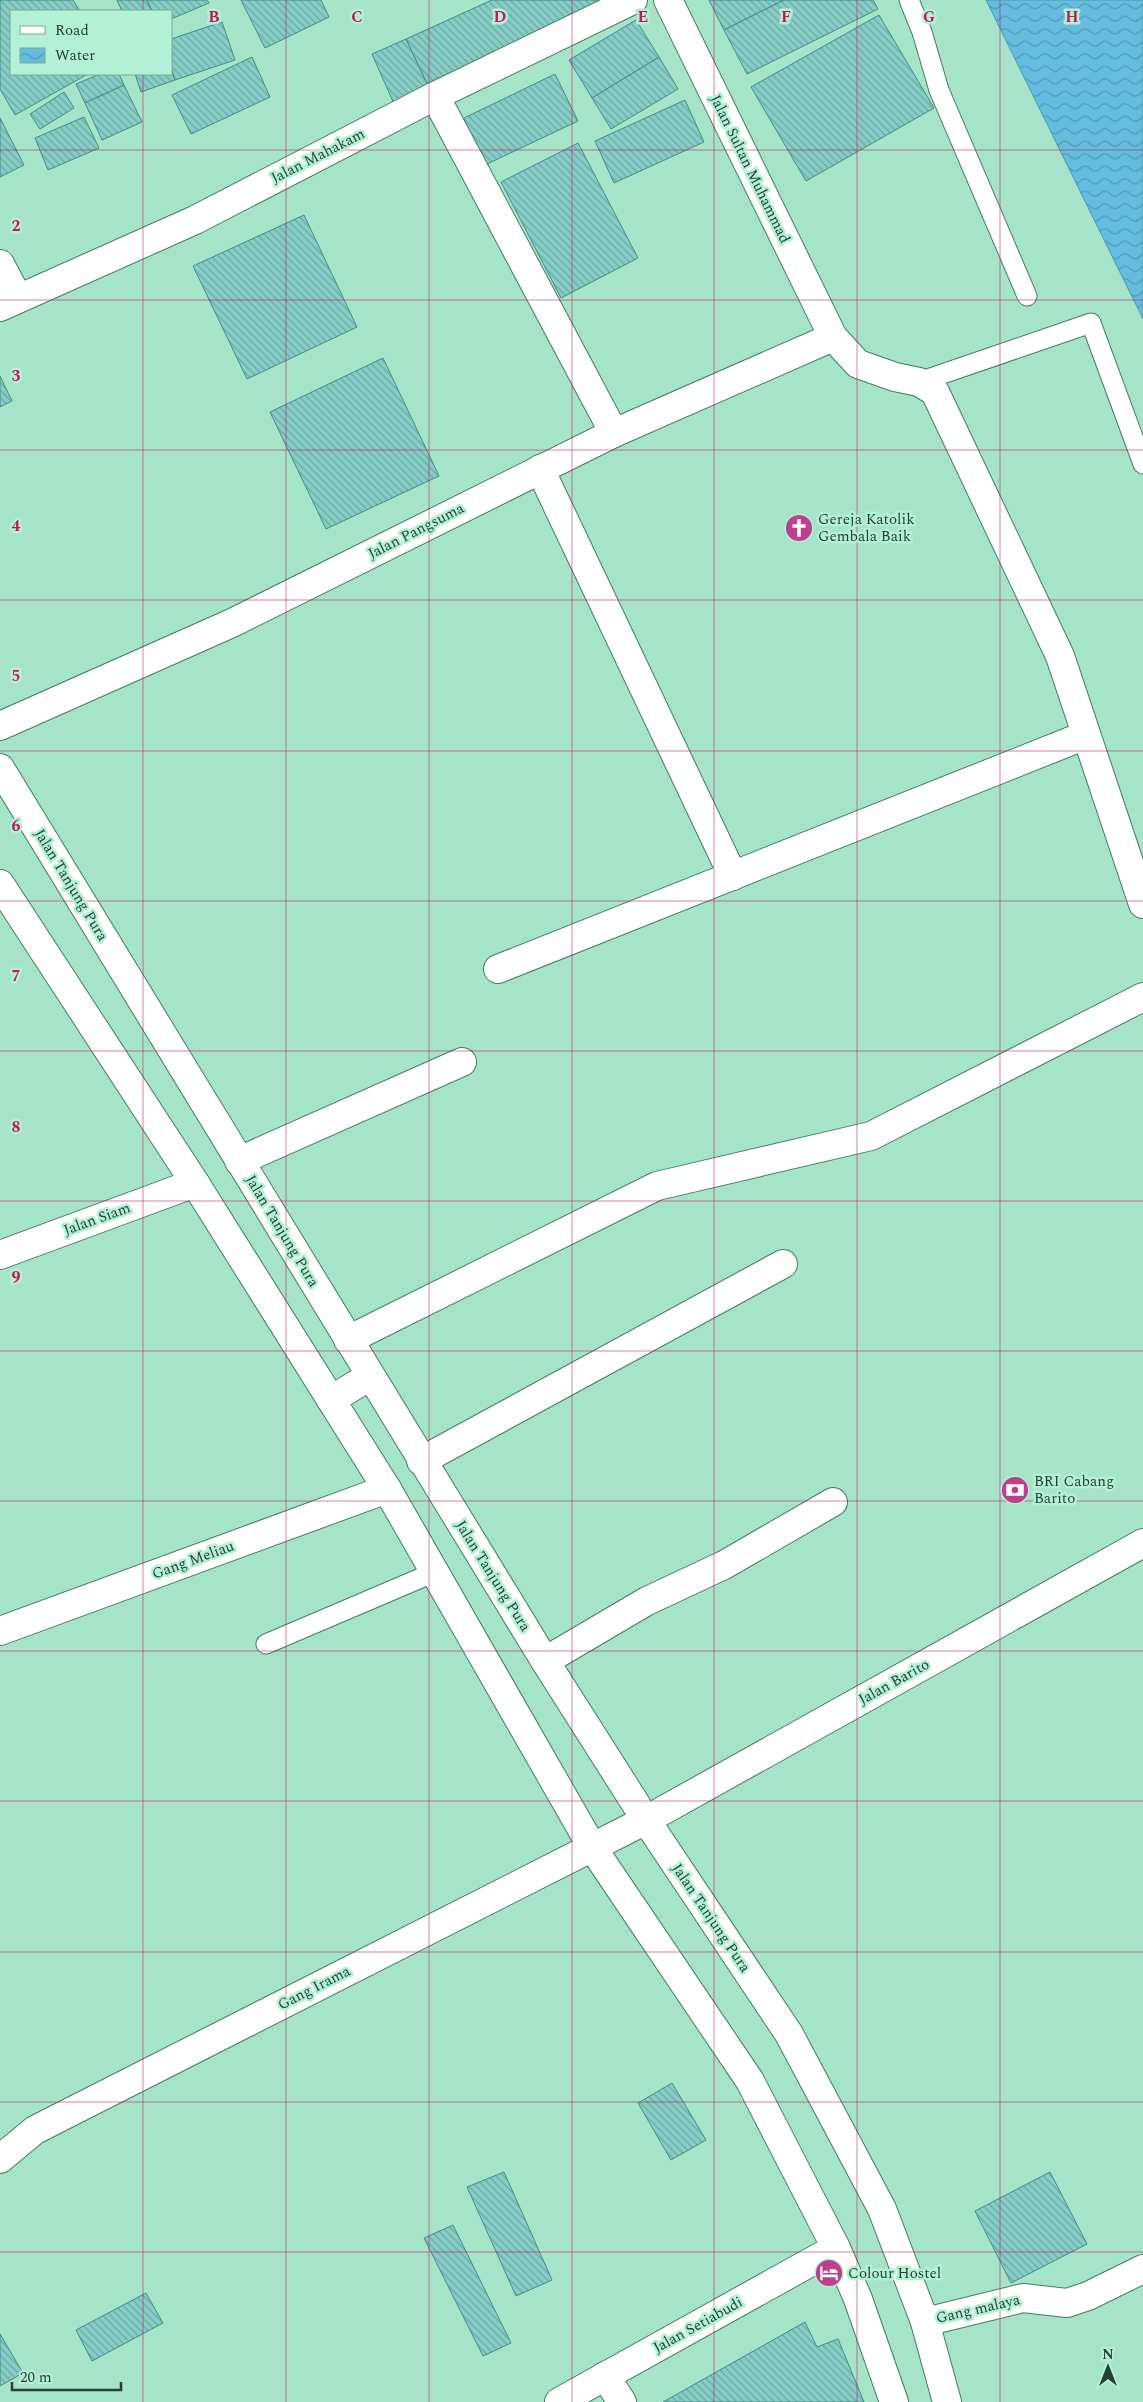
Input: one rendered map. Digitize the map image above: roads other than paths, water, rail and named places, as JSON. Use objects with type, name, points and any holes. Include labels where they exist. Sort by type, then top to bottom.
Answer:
[{"type":"main road","name":"Jalan Mahakam","points":[[9,302],[195,220],[435,96],[634,0]]},
{"type":"main road","name":"Jalan Sultan Muhammad","points":[[668,0],[833,337],[858,364],[894,377],[919,382]]},
{"type":"main road","points":[[435,96],[614,433]]},
{"type":"main road","points":[[0,264],[9,302]]},
{"type":"main road","name":"Jalan Pangsuma","points":[[0,726],[232,624],[614,433],[833,337]]},
{"type":"main road","points":[[919,382],[935,392],[1060,656],[1143,904]]},
{"type":"main road","points":[[540,469],[732,876]]},
{"type":"main road","points":[[498,969],[1086,734]]},
{"type":"main road","name":"Jalan Tanjung Pura","points":[[0,768],[421,1461],[545,1661],[646,1820],[789,2034],[882,2209],[925,2322],[947,2402]]},
{"type":"main road","points":[[0,884],[195,1183],[387,1489],[592,1847],[750,2081],[836,2248],[858,2299],[894,2402]]},
{"type":"main road","points":[[348,1340],[657,1186],[871,1136],[1143,996]]},
{"type":"main road","points":[[239,1161],[462,1062]]},
{"type":"main road","name":"Jalan Siam","points":[[0,1255],[195,1183]]},
{"type":"main road","points":[[421,1461],[783,1264]]},
{"type":"main road","points":[[331,1400],[370,1376]]},
{"type":"main road","name":"Gang Meliau","points":[[0,1632],[387,1489]]},
{"type":"main road","points":[[545,1661],[647,1601],[724,1565],[833,1502]]},
{"type":"main road","name":"Jalan Barito","points":[[592,1847],[646,1820],[1143,1543]]},
{"type":"main road","name":"Gang Irama","points":[[0,2159],[35,2130],[592,1847]]},
{"type":"main road","name":"Jalan Setiabudi","points":[[559,2402],[836,2248]]},
{"type":"main road","name":"Gang malaya","points":[[925,2322],[1023,2298],[1067,2303],[1088,2296],[1143,2269]]},
{"type":"main road","points":[[605,2376],[622,2402]]},
{"type":"lane","points":[[909,0],[922,32],[939,90],[1028,296]]},
{"type":"lane","points":[[919,382],[1091,323],[1143,464]]},
{"type":"lane","points":[[266,1644],[435,1572]]},
{"type":"water","points":[[986,0],[1143,0],[1143,319]]},
{"type":"place","name":"Gereja Katolik Gembala Baik","points":[[799,528]]},
{"type":"place","name":"BRI Cabang Barito","points":[[1015,1490]]},
{"type":"place","name":"Colour Hostel","points":[[829,2273]]}]
